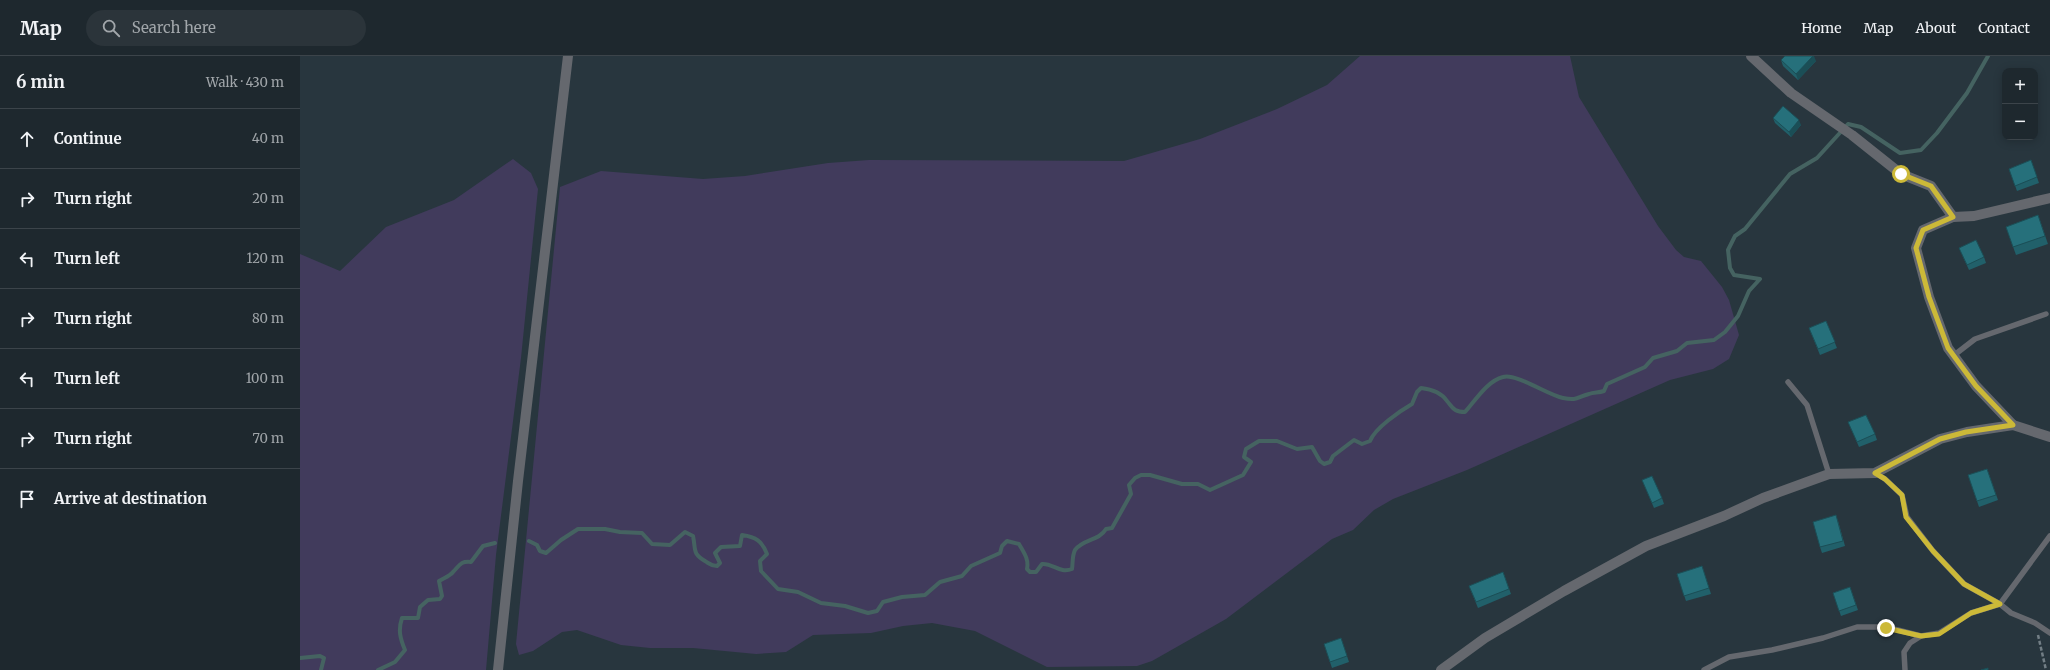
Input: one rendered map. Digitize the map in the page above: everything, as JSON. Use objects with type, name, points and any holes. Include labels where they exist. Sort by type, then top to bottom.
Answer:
[{"type":"street","points":[[498,670],[518,481],[568,56]]},
{"type":"street","points":[[1751,56],[1791,93],[1852,136],[1901,174],[1931,186],[1953,217]]},
{"type":"street","points":[[2013,425],[1976,386],[1948,348],[1929,297],[1916,248],[1923,230],[1953,217],[1974,216],[2050,198]]},
{"type":"street","points":[[1441,670],[1498,630],[1564,591],[1646,546],[1724,516],[1763,498],[1829,474],[1875,473],[1940,439],[1966,432],[2013,425],[2050,437]]},
{"type":"lane","points":[[1953,356],[1975,339],[2046,314]]},
{"type":"lane","points":[[1788,382],[1807,405],[1829,474]]},
{"type":"lane","points":[[1875,473],[1885,479],[1902,495],[1906,517],[1933,551],[1964,584],[2000,604],[2011,613],[2035,623],[2050,633]]},
{"type":"lane","points":[[1704,670],[1729,657],[1772,650],[1823,638],[1857,627],[1886,628],[1921,636],[1939,634],[1971,613],[2000,604],[2050,536]]},
{"type":"lane","points":[[1905,670],[1904,652],[1910,643],[1921,636]]},
{"type":"path","points":[[2035,623],[2046,670]]},
{"type":"shaded area","points":[[1360,56],[1570,56],[1579,97],[1658,226],[1676,250],[1684,257],[1701,261],[1722,287],[1729,300],[1739,335],[1729,359],[1713,369],[1670,380],[1467,470],[1393,499],[1374,510],[1353,530],[1332,539],[1226,619],[1152,661],[1137,666],[1047,667],[975,631],[932,623],[903,626],[871,633],[813,635],[786,652],[756,654],[693,648],[650,648],[621,645],[577,630],[562,632],[533,651],[519,655],[516,644],[560,187],[601,171],[703,179],[745,176],[828,163],[869,160],[1124,161],[1200,139],[1277,109],[1327,85]]},
{"type":"shaded area","points":[[513,159],[531,173],[538,189],[521,358],[496,555],[486,670],[300,670],[300,254],[340,271],[386,227],[454,200]]},
{"type":"building","points":[[1785,56],[1813,56],[1796,74],[1781,60]]},
{"type":"building","points":[[1783,106],[1799,120],[1789,132],[1773,118]]},
{"type":"building","points":[[2031,160],[2037,177],[2015,186],[2009,169]]},
{"type":"building","points":[[2038,215],[2045,236],[2013,247],[2006,227]]},
{"type":"building","points":[[1976,240],[1984,257],[1967,265],[1959,248]]},
{"type":"building","points":[[1826,321],[1835,342],[1818,349],[1809,328]]},
{"type":"building","points":[[1866,415],[1875,434],[1857,442],[1848,422]]},
{"type":"building","points":[[1987,469],[1996,495],[1977,501],[1968,475]]},
{"type":"building","points":[[1652,476],[1662,498],[1652,503],[1642,480]]},
{"type":"building","points":[[1836,515],[1843,541],[1820,547],[1813,522]]},
{"type":"building","points":[[1702,566],[1709,588],[1684,596],[1677,574]]},
{"type":"building","points":[[1503,572],[1509,589],[1476,602],[1469,586]]},
{"type":"building","points":[[1850,587],[1856,605],[1839,611],[1833,593]]},
{"type":"building","points":[[1341,638],[1347,656],[1330,662],[1324,644]]},
{"type":"waterway","points":[[529,541],[537,545],[540,551],[546,553],[561,540],[578,529],[605,529],[620,532],[642,533],[652,544],[670,545],[685,532],[693,536],[695,551],[698,556],[711,565],[717,566],[720,563],[715,553],[721,547],[740,546],[742,535],[747,536],[755,538],[763,546],[767,554],[760,561],[761,571],[778,589],[798,592],[821,603],[845,606],[868,613],[877,611],[883,602],[902,597],[925,595],[940,582],[962,576],[971,566],[1000,553],[1002,546],[1007,541],[1019,544],[1026,556],[1027,569],[1030,572],[1036,572],[1042,564],[1064,570],[1072,569],[1075,550],[1078,546],[1099,536],[1106,529],[1112,528],[1131,494],[1129,485],[1135,478],[1141,475],[1150,475],[1182,484],[1198,484],[1210,490],[1243,475],[1251,462],[1244,457],[1246,449],[1259,441],[1277,441],[1297,449],[1312,447],[1320,461],[1324,464],[1330,462],[1333,456],[1354,440],[1362,444],[1370,441],[1382,425],[1412,404],[1417,392],[1421,388],[1439,393],[1454,409],[1461,412],[1465,412],[1487,387],[1497,379],[1503,377],[1516,378],[1557,396],[1575,399],[1591,393],[1604,391],[1607,384],[1645,367],[1653,358],[1677,351],[1687,343],[1714,340],[1725,332],[1738,316],[1749,291],[1760,279],[1734,275],[1730,268],[1728,250],[1735,236],[1745,229],[1790,174],[1817,158],[1848,124],[1861,127],[1900,153],[1921,150],[1937,133],[1967,93],[1988,56]]},
{"type":"waterway","points":[[378,670],[395,662],[405,650],[400,634],[402,618],[418,618],[420,607],[428,600],[440,599],[442,596],[439,581],[450,575],[462,563],[471,562],[483,546],[495,543]]},
{"type":"waterway","points":[[300,658],[320,656],[324,658],[321,670]]},
{"type":"route","points":[[1886,628],[1921,636],[1939,634],[1971,613],[2000,604],[1964,584],[1933,551],[1906,517],[1902,495],[1885,479],[1875,473],[1940,439],[1966,432],[2013,425],[1976,386],[1948,348],[1929,297],[1916,248],[1923,230],[1953,217],[1931,186],[1901,174]]}]
